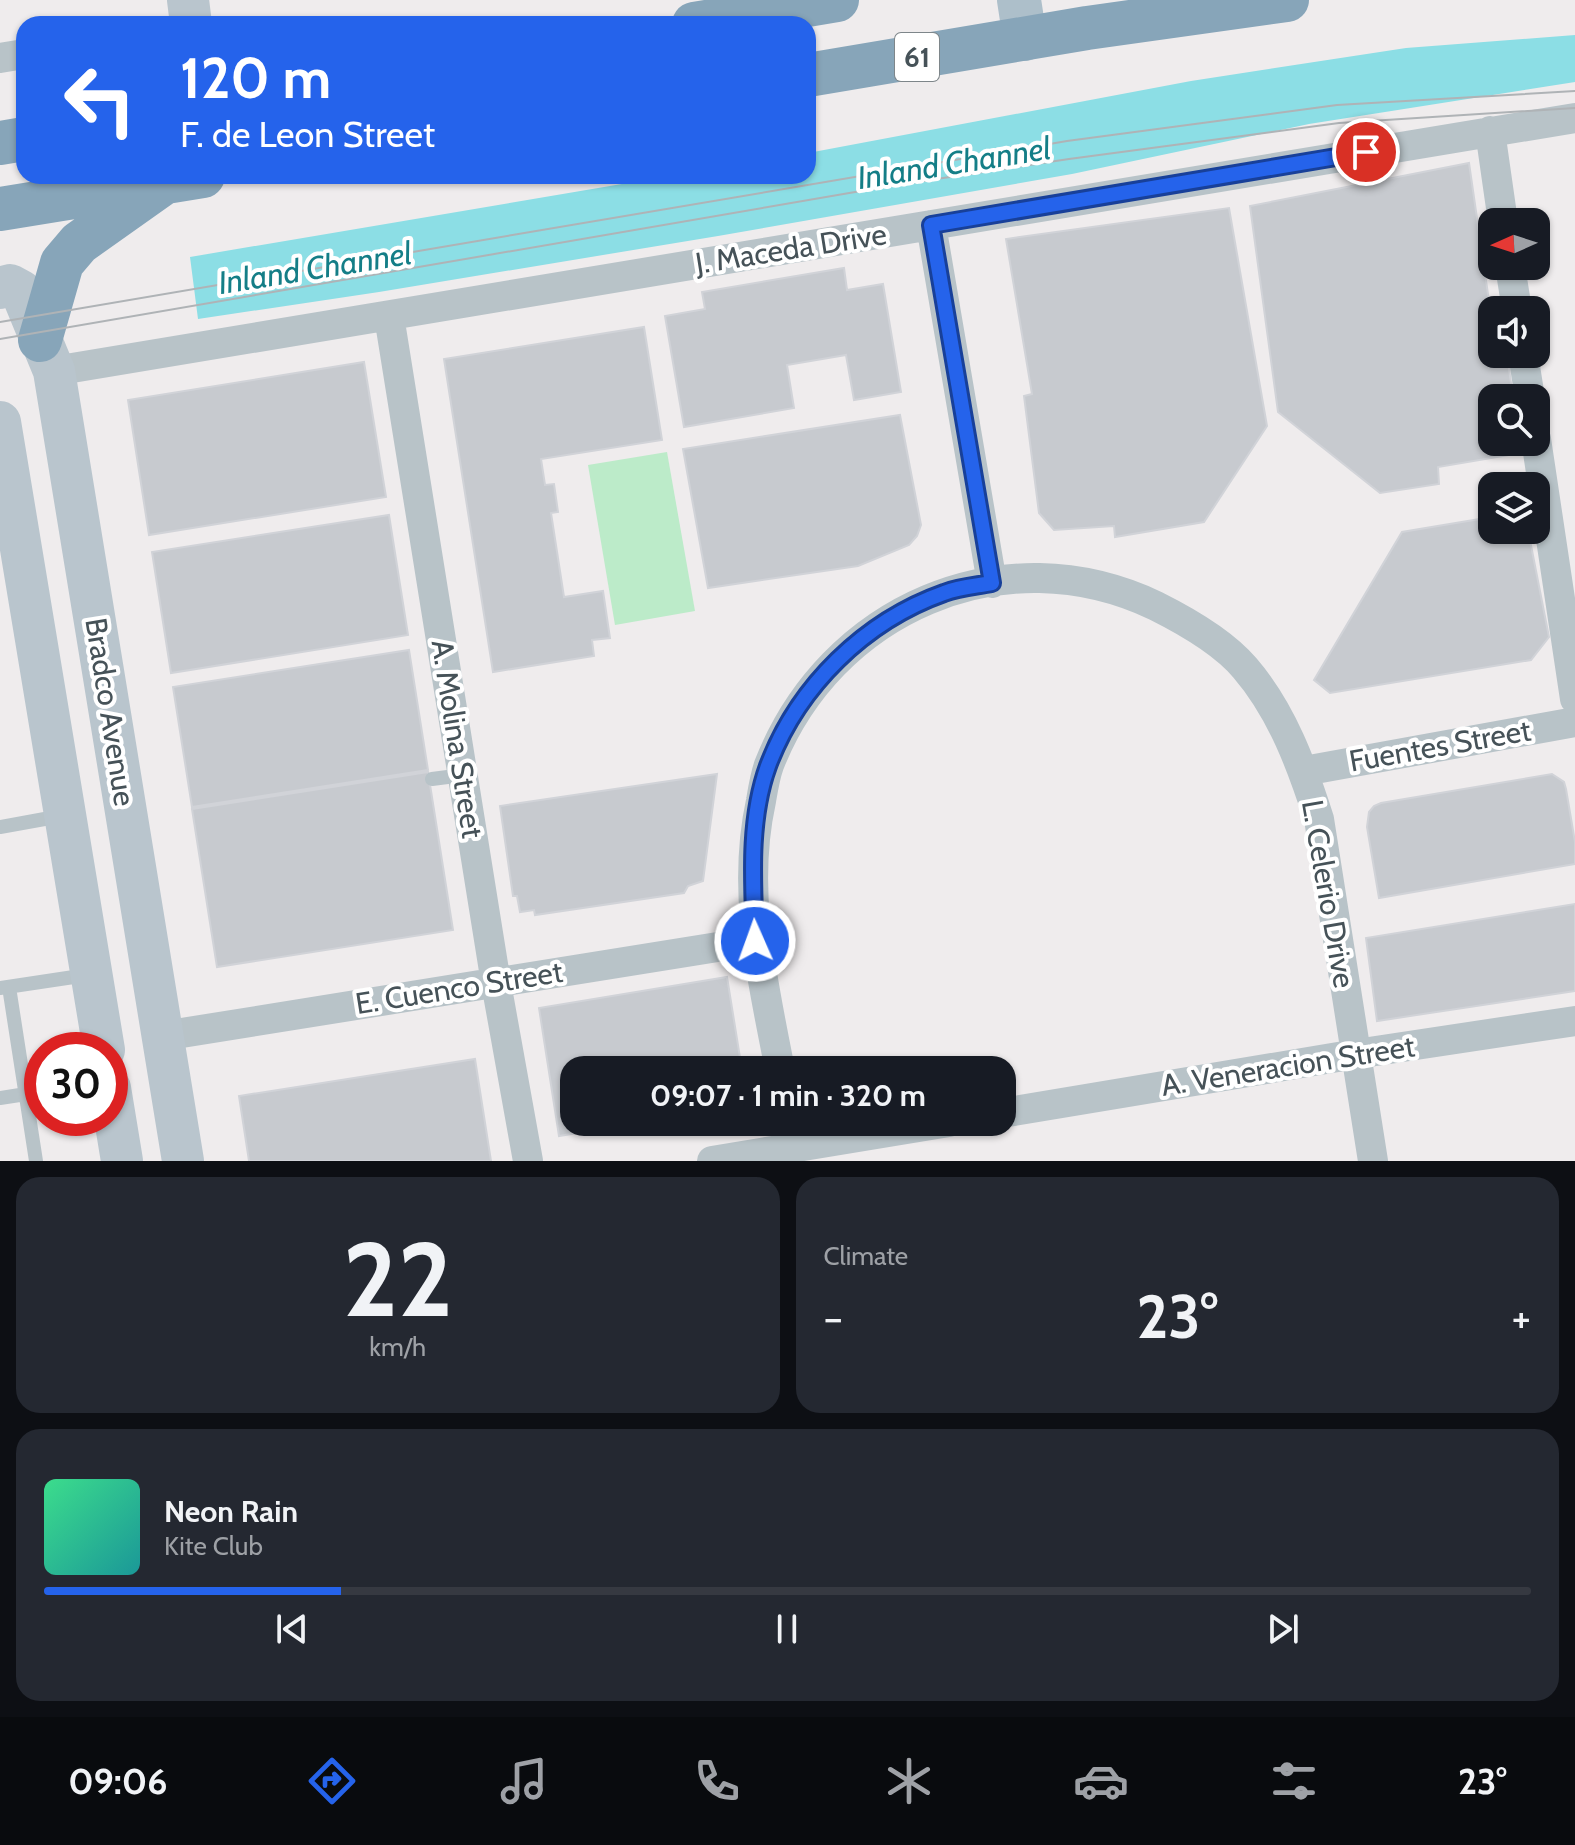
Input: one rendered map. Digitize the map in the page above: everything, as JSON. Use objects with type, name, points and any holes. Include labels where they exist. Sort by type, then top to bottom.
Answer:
[{"type":"highway","points":[[742,16],[837,0]]},
{"type":"highway","name":"61","points":[[816,73],[1022,20],[1287,0]]},
{"type":"highway","points":[[0,209],[153,184]]},
{"type":"highway","points":[[47,356],[62,263],[79,243],[176,184]]},
{"type":"street","name":"J. Maceda Drive","points":[[47,356],[389,316],[1575,118]]},
{"type":"street","points":[[1490,131],[1501,208]]},
{"type":"street","points":[[931,225],[992,583]]},
{"type":"street","name":"Bradco Avenue","points":[[0,288],[10,285],[21,291],[47,356],[183,1161]]},
{"type":"street","name":"A. Molina Street","points":[[389,316],[496,983],[528,1161]]},
{"type":"street","name":"Bradco Avenue","points":[[0,422],[101,1032]]},
{"type":"street","points":[[1539,456],[1575,699]]},
{"type":"street","name":"L. Celerio Drive","points":[[777,1056],[755,941],[752,872],[757,820],[768,767],[793,717],[822,676],[858,640],[900,611],[947,591],[992,583],[1049,578],[1101,585],[1189,622],[1244,666],[1275,710],[1304,771],[1319,819],[1373,1161]]},
{"type":"street","name":"Fuentes Street","points":[[1304,771],[1575,722]]},
{"type":"street","name":"E. Cuenco Street","points":[[163,1036],[755,941]]},
{"type":"street","name":"A. Veneracion Street","points":[[1016,1111],[1575,1021]]},
{"type":"street","points":[[118,1136],[122,1161]]},
{"type":"street","points":[[712,1161],[850,1136]]},
{"type":"lane","points":[[432,779],[463,775]]},
{"type":"lane","points":[[0,827],[65,816]]},
{"type":"lane","points":[[24,1084],[4,987],[91,974]]},
{"type":"lane","points":[[0,1098],[24,1094]]},
{"type":"lane","points":[[32,1136],[36,1161]]},
{"type":"green space","points":[[667,452],[695,611],[615,625],[588,465]]},
{"type":"water","name":"Inland Channel","points":[[1575,35],[1575,82],[1309,124],[1072,174],[718,236],[198,319],[190,257],[622,184],[816,184],[816,151],[1191,81],[1406,48]]},
{"type":"building","points":[[1469,163],[1478,225],[1478,280],[1486,280],[1488,296],[1478,296],[1478,368],[1509,368],[1511,384],[1478,384],[1478,456],[1503,456],[1438,467],[1439,484],[1380,493],[1278,412],[1250,206]]},
{"type":"building","points":[[1229,208],[1267,426],[1204,522],[1115,537],[1114,526],[1054,530],[1039,513],[1024,396],[1032,394],[1006,239]]},
{"type":"building","points":[[844,268],[847,290],[883,284],[901,392],[854,400],[846,355],[787,365],[794,408],[684,427],[665,316],[705,309],[702,292]]},
{"type":"building","points":[[644,327],[662,440],[541,459],[545,485],[554,484],[558,512],[551,513],[564,597],[603,591],[610,638],[592,640],[594,656],[493,672],[444,359]]},
{"type":"building","points":[[364,362],[386,497],[149,535],[128,400]]},
{"type":"building","points":[[900,415],[921,525],[909,545],[858,566],[708,588],[683,449]]},
{"type":"building","points":[[389,515],[408,635],[171,673],[152,552]]},
{"type":"building","points":[[1478,519],[1478,544],[1531,544],[1549,637],[1531,660],[1330,693],[1314,680],[1402,532]]},
{"type":"building","points":[[409,650],[428,770],[192,807],[173,687]]},
{"type":"building","points":[[428,772],[453,930],[217,967],[192,809]]},
{"type":"building","points":[[717,774],[703,881],[688,886],[684,893],[535,915],[534,910],[520,912],[517,896],[513,896],[500,806]]},
{"type":"building","points":[[1552,774],[1564,782],[1566,789],[1575,842],[1575,864],[1379,898],[1367,827],[1369,812],[1374,806]]},
{"type":"building","points":[[1575,904],[1575,991],[1377,1021],[1366,938]]},
{"type":"building","points":[[727,977],[740,1056],[560,1056],[559,1136],[539,1008]]},
{"type":"building","points":[[475,1059],[491,1161],[249,1161],[239,1096]]},
{"type":"tram line","points":[[816,184],[1067,141],[1337,105],[1575,91]]},
{"type":"tram line","points":[[0,339],[890,186],[1069,159],[1339,123],[1575,108]]},
{"type":"tram line","points":[[0,322],[814,184]]},
{"type":"route","points":[[755,941],[752,872],[757,820],[768,767],[793,717],[822,676],[858,640],[900,611],[947,591],[992,583],[931,225],[1366,152]]}]
